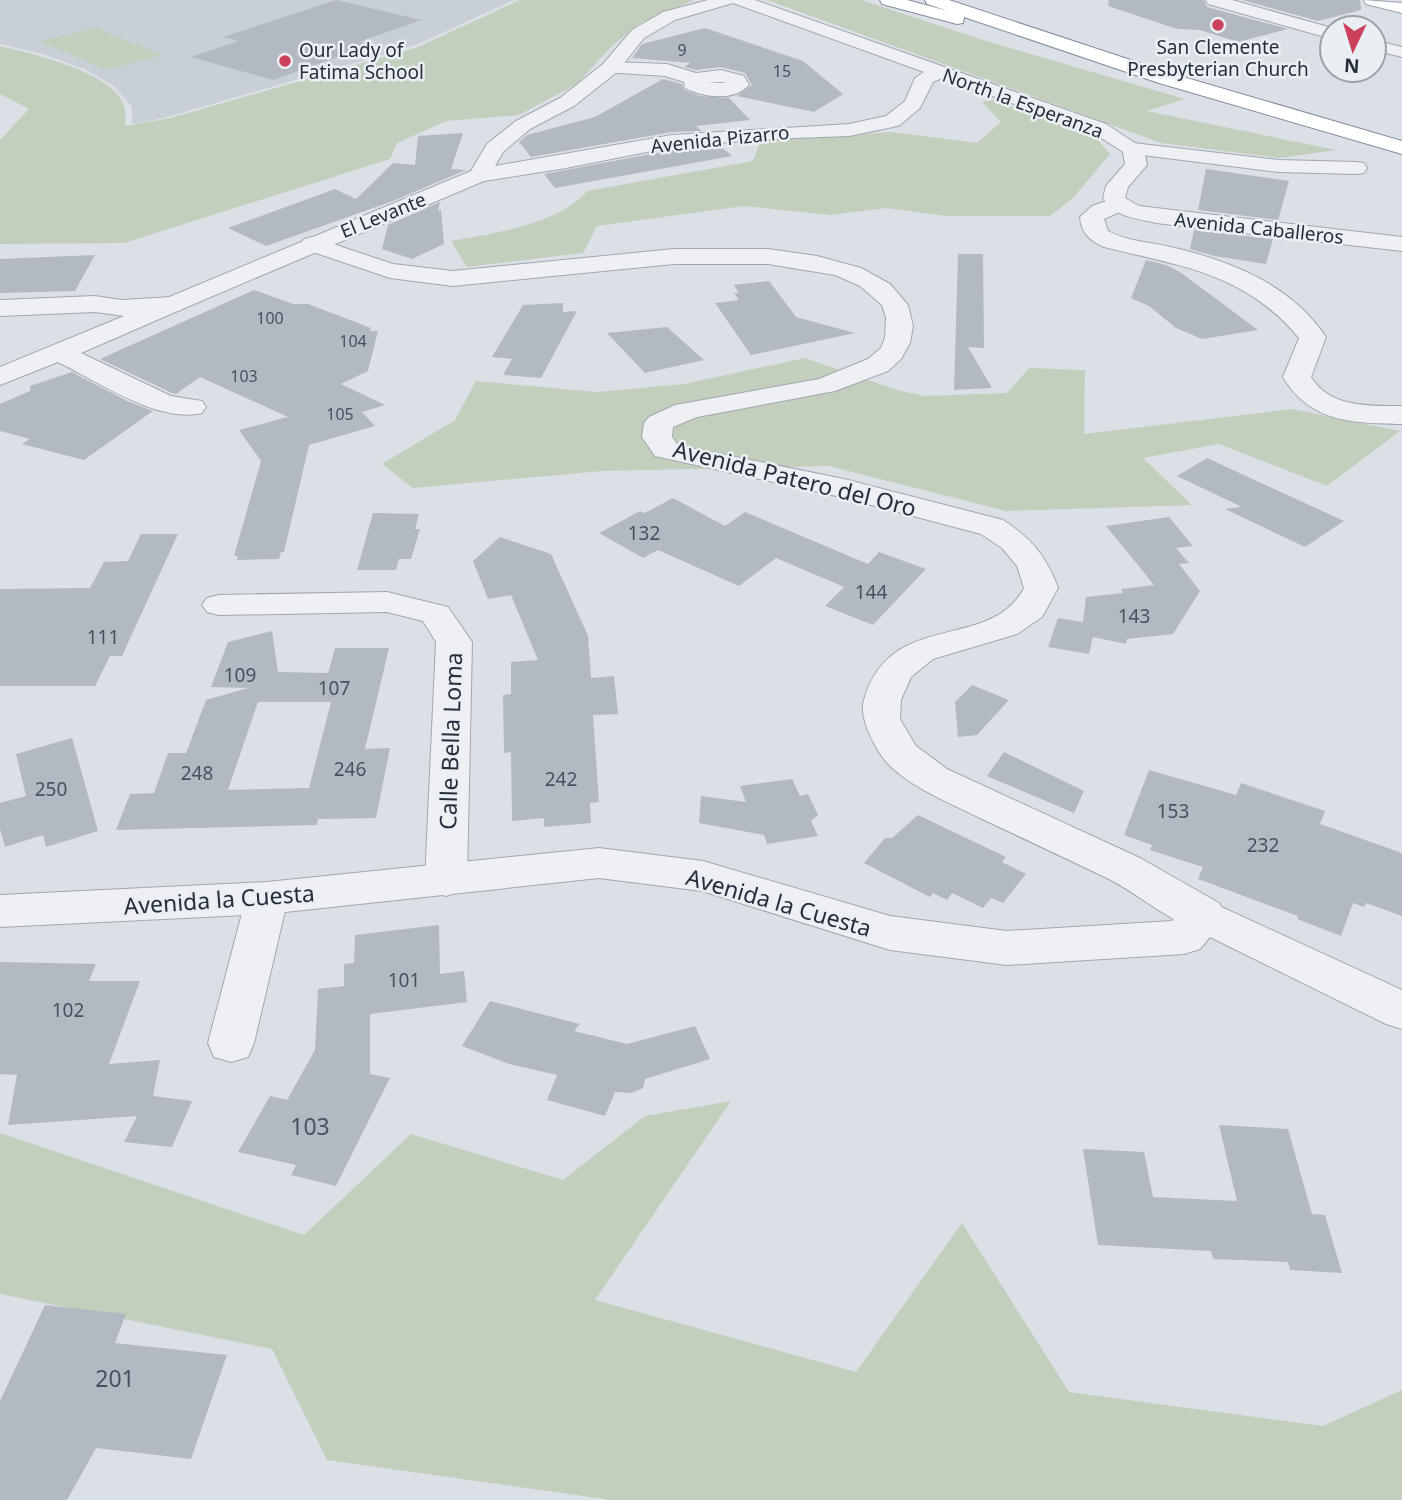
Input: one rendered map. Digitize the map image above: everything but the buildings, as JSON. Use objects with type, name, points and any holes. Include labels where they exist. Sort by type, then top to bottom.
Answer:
[{"type":"main road","points":[[888,0],[1049,43],[1402,148]]},
{"type":"main road","points":[[933,0],[1049,43]]},
{"type":"main road","points":[[1372,0],[1402,8]]},
{"type":"street","name":"El Levante","points":[[0,377],[312,244],[484,166],[494,148],[523,125],[567,102],[610,68],[638,34],[669,16],[727,0]]},
{"type":"street","name":"North la Esperanza","points":[[739,0],[1099,128],[1132,149],[1279,166],[1356,168]]},
{"type":"street","points":[[1214,0],[1318,30]]},
{"type":"street","points":[[610,68],[675,74],[695,79]]},
{"type":"street","name":"Avenida Pizarro","points":[[484,166],[500,162],[527,167],[673,141],[766,132],[849,130],[893,121],[913,104],[925,78],[939,73]]},
{"type":"street","points":[[1132,149],[1136,164],[1118,186],[1114,198],[1118,204],[1092,217],[1092,228],[1099,236],[1112,243],[1202,262],[1246,280],[1296,313],[1312,337],[1297,377],[1302,390],[1314,400],[1340,410],[1402,415]]},
{"type":"street","name":"Avenida Caballeros","points":[[1118,204],[1132,211],[1156,216],[1402,244]]},
{"type":"street","name":"Avenida Patero del Oro","points":[[312,244],[386,272],[440,278],[474,278],[604,263],[723,254],[780,257],[826,264],[855,273],[888,293],[900,318],[900,334],[897,348],[879,365],[838,381],[792,392],[678,411],[659,424],[657,436],[666,450],[844,488],[992,527],[1013,541],[1033,564],[1041,588],[1030,610],[1005,627],[920,651],[896,671],[882,700],[881,719],[902,755],[933,779],[1125,869],[1204,915]]},
{"type":"street","points":[[0,307],[96,304],[121,308],[171,305]]},
{"type":"street","points":[[60,353],[165,404],[192,407]]},
{"type":"street","name":"Calle Bella Loma","points":[[219,605],[387,602],[436,614],[454,642],[446,880]]},
{"type":"street","name":"Avenida la Cuesta","points":[[0,911],[267,898],[599,863],[703,876],[890,933],[1007,948],[1184,937],[1204,915]]},
{"type":"street","points":[[231,1043],[267,898]]},
{"type":"street","points":[[1204,915],[1402,1011]]},
{"type":"shaded area","points":[[0,0],[514,0],[416,45],[164,118],[132,124],[132,107],[114,86],[84,69],[43,54],[0,44]]},
{"type":"green space","points":[[520,0],[694,0],[637,25],[610,48],[577,84],[519,115],[446,121],[397,143],[390,159],[124,243],[0,244],[0,140],[29,109],[0,94],[0,46],[72,67],[107,85],[119,96],[125,109],[125,126],[171,118],[418,47]]},
{"type":"green space","points":[[767,0],[861,0],[983,40],[1185,99],[1147,111],[1336,150],[1279,158],[1161,143]]},
{"type":"green space","points":[[96,28],[163,55],[106,70],[40,41]]},
{"type":"green space","points":[[993,100],[1094,136],[1110,154],[1072,199],[1050,216],[946,216],[887,208],[830,215],[744,206],[597,226],[583,253],[467,267],[451,241],[524,226],[560,212],[587,191],[753,161],[761,140],[892,132],[977,143],[1001,122],[982,102]]},
{"type":"green space","points":[[805,358],[900,391],[925,396],[1007,393],[1029,368],[1085,370],[1084,434],[1292,409],[1400,431],[1327,486],[1219,444],[1143,458],[1192,505],[1006,511],[829,466],[603,471],[413,488],[382,464],[455,420],[476,381],[597,392],[684,384]]},
{"type":"green space","points":[[731,1101],[595,1300],[856,1372],[962,1223],[1069,1392],[1323,1426],[1402,1390],[1402,1500],[612,1500],[327,1460],[272,1349],[0,1294],[0,1133],[304,1235],[411,1134],[563,1180],[645,1116]]},
{"type":"place","name":"San Clemente Presbyterian Church","points":[[1218,25]]},
{"type":"place","name":"Our Lady of Fatima School","points":[[285,61]]}]
